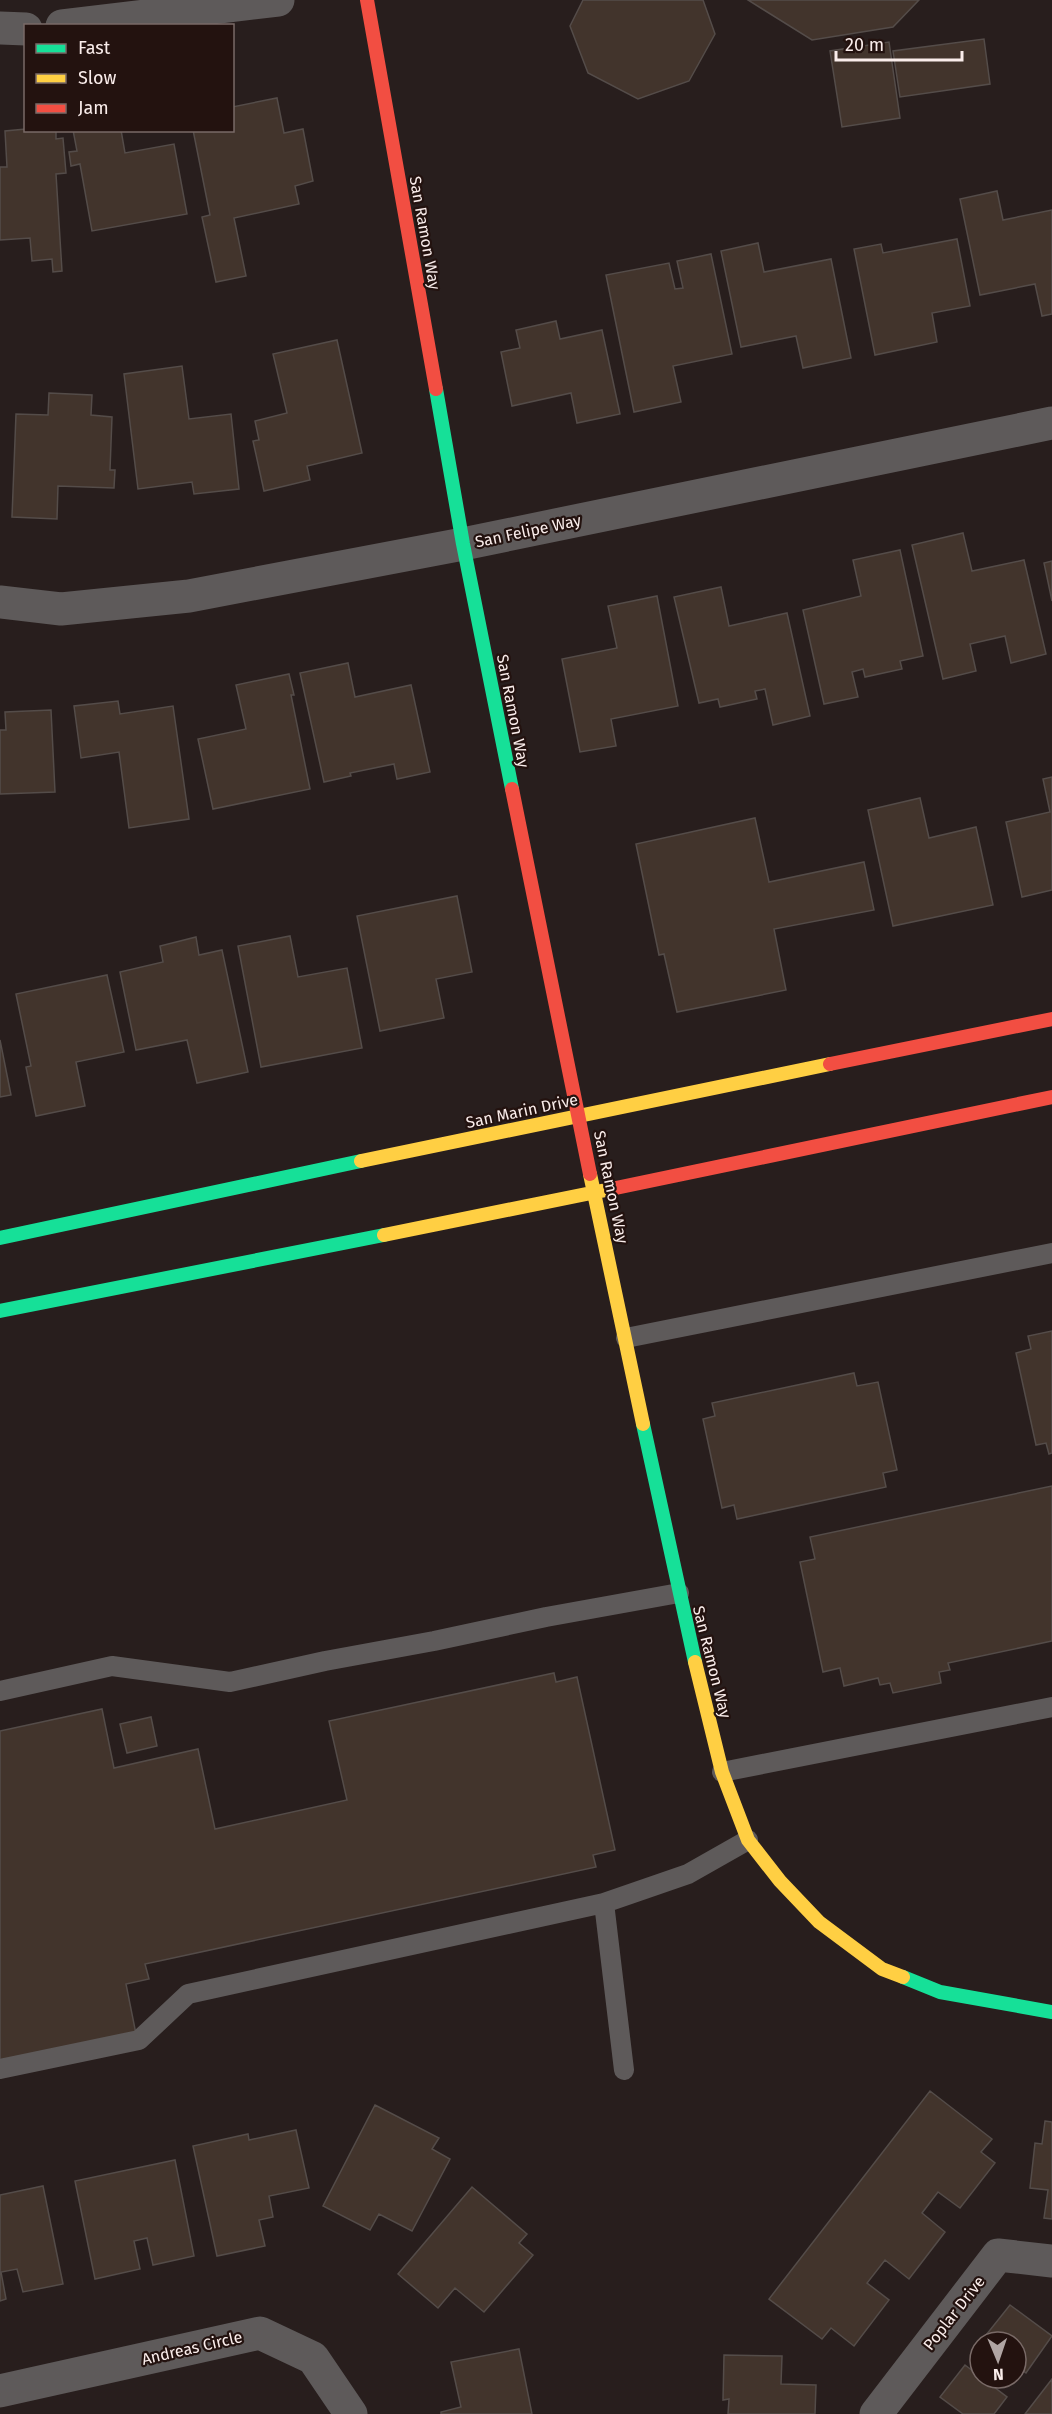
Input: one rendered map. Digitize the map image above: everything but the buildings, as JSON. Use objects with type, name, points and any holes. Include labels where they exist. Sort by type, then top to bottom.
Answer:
[{"type":"street","points":[[79,24],[278,0]]},
{"type":"street","name":"San Ramon Way","points":[[367,0],[463,544],[679,1593],[722,1772],[748,1840],[780,1881],[819,1922],[882,1969],[940,1992],[1052,2012]]},
{"type":"street","points":[[0,28],[24,29]]},
{"type":"street","name":"San Felipe Way","points":[[0,602],[61,609],[189,596],[463,544],[1052,423]]},
{"type":"street","name":"San Marin Drive","points":[[0,1238],[1052,1019]]},
{"type":"street","points":[[0,1311],[596,1192],[1052,1097]]},
{"type":"street","name":"Poplar Drive","points":[[876,2414],[998,2255],[1052,2261]]},
{"type":"street","name":"Andreas Circle","points":[[0,2391],[260,2332],[314,2358],[351,2414]]},
{"type":"lane","points":[[626,1338],[1052,1253]]},
{"type":"lane","points":[[0,1691],[112,1666],[230,1683],[325,1661],[679,1593]]},
{"type":"lane","points":[[722,1772],[1052,1707]]},
{"type":"lane","points":[[0,2069],[139,2040],[188,1994],[604,1903],[688,1874],[748,1840]]},
{"type":"lane","points":[[604,1903],[624,2070]]},
{"type":"traffic: fast","points":[[436,389],[463,544],[512,789]]},
{"type":"traffic: fast","points":[[0,1238],[361,1161]]},
{"type":"traffic: fast","points":[[0,1311],[384,1235]]},
{"type":"traffic: fast","points":[[643,1424],[695,1662]]},
{"type":"traffic: fast","points":[[903,1977],[940,1992],[1052,2012]]},
{"type":"traffic: slow","points":[[361,1161],[830,1064]]},
{"type":"traffic: slow","points":[[590,1174],[643,1424]]},
{"type":"traffic: slow","points":[[384,1235],[611,1189]]},
{"type":"traffic: slow","points":[[695,1662],[722,1772],[748,1840],[780,1881],[819,1922],[882,1969],[903,1977]]},
{"type":"traffic: jam","points":[[367,0],[436,389]]},
{"type":"traffic: jam","points":[[512,789],[590,1174]]},
{"type":"traffic: jam","points":[[830,1064],[1052,1019]]},
{"type":"traffic: jam","points":[[611,1189],[1052,1097]]}]
